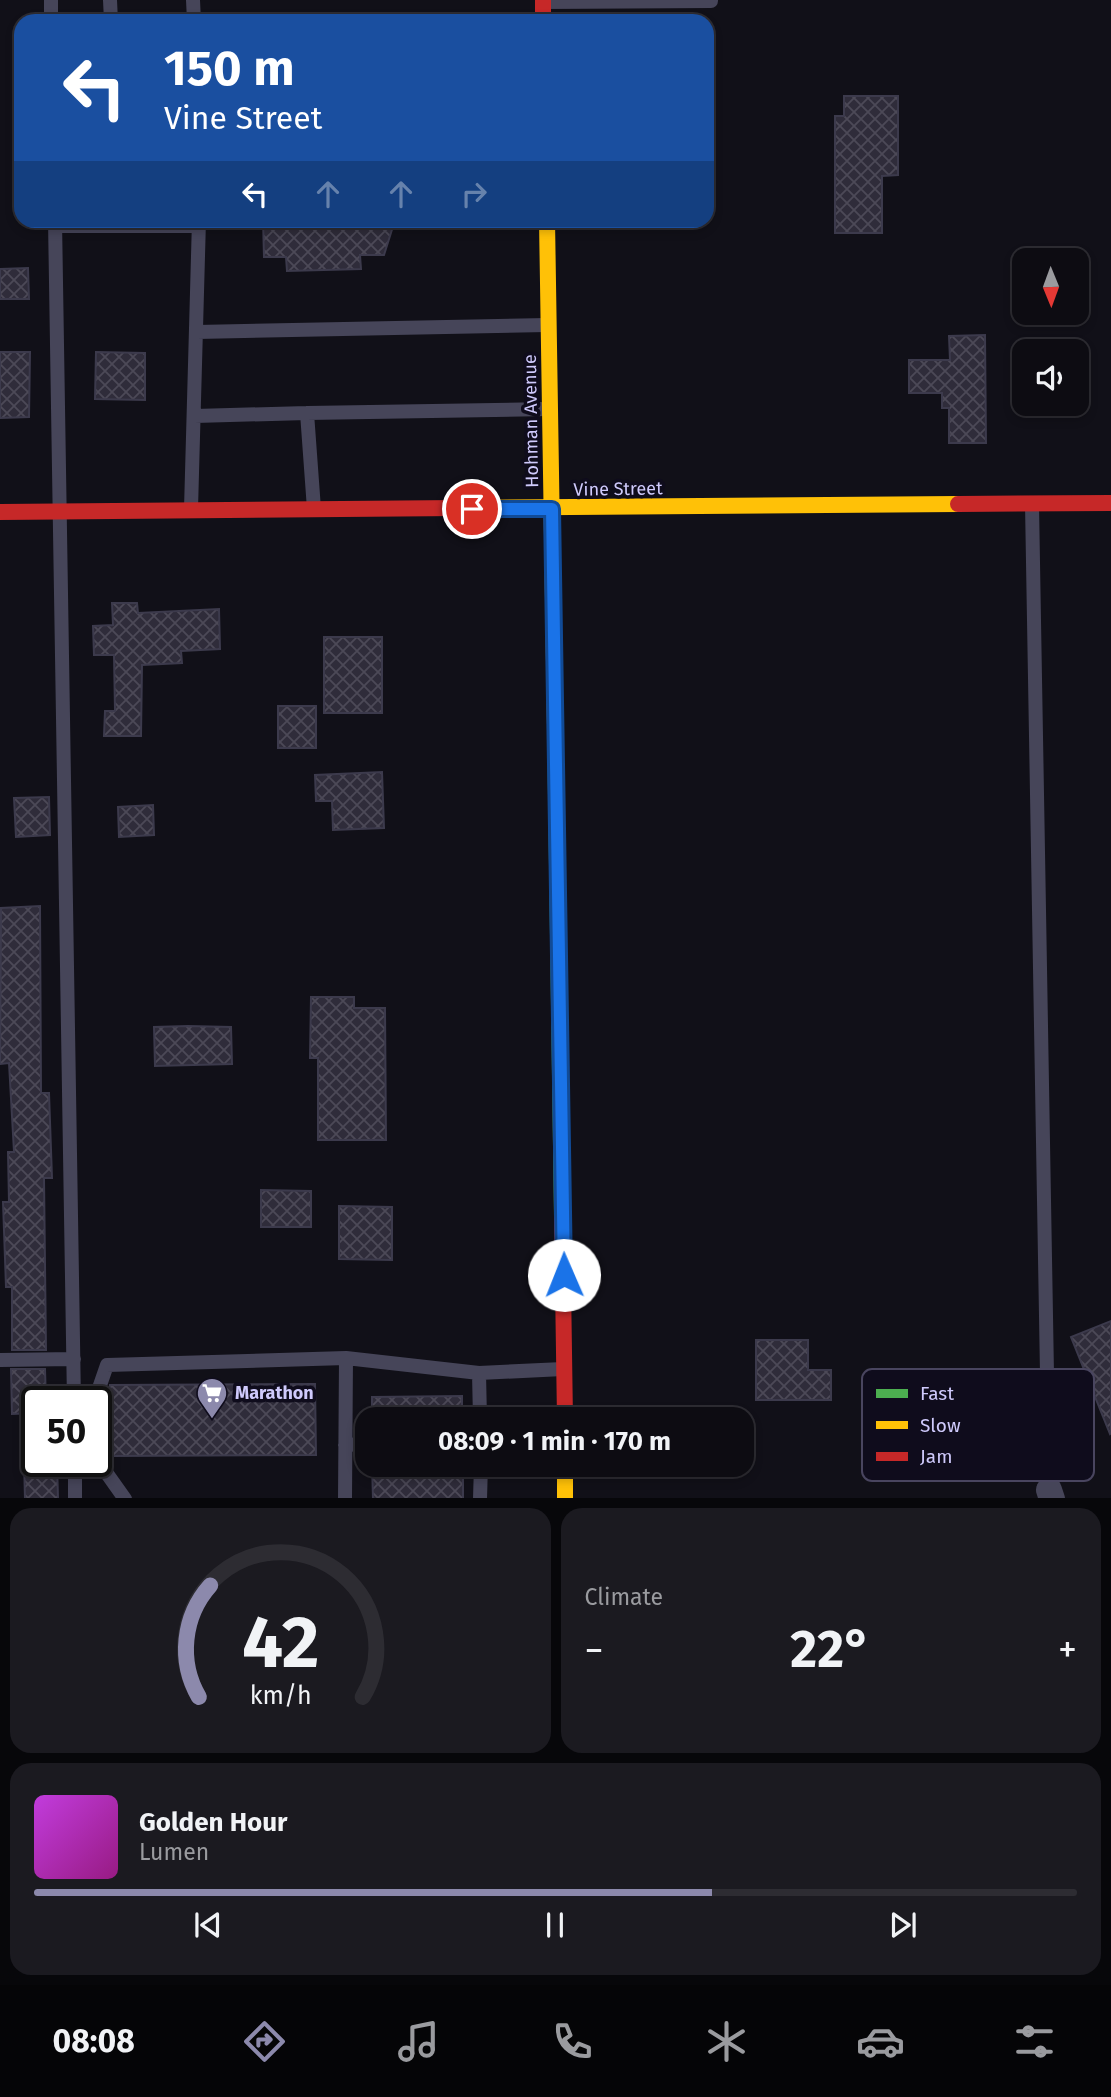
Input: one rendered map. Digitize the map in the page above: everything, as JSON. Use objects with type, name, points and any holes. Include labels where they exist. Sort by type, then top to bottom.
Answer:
[{"type":"main road","name":"Hohman Avenue","points":[[547,228],[565,1407]]},
{"type":"main road","name":"Vine Street","points":[[0,512],[1111,503]]},
{"type":"main road","points":[[565,1477],[565,1498]]},
{"type":"lane","points":[[543,1],[711,1]]},
{"type":"lane","points":[[55,228],[74,1386]]},
{"type":"lane","points":[[191,511],[199,228]]},
{"type":"lane","points":[[197,332],[548,325]]},
{"type":"lane","points":[[195,416],[550,409]]},
{"type":"lane","points":[[307,413],[314,510]]},
{"type":"lane","points":[[1032,504],[1049,1369]]},
{"type":"lane","points":[[124,1498],[103,1468],[98,1391],[107,1365],[345,1358],[479,1373],[565,1369]]},
{"type":"lane","points":[[345,1358],[345,1498]]},
{"type":"lane","points":[[0,1360],[74,1359]]},
{"type":"lane","points":[[479,1373],[480,1407]]},
{"type":"lane","points":[[345,1445],[355,1445]]},
{"type":"lane","points":[[75,1477],[75,1498]]},
{"type":"lane","points":[[480,1498],[481,1477]]},
{"type":"building","points":[[844,96],[898,96],[898,175],[882,176],[882,233],[835,233],[835,116],[844,116]]},
{"type":"building","points":[[263,228],[392,228],[384,255],[360,255],[361,269],[287,271],[286,257],[264,257]]},
{"type":"building","points":[[28,268],[29,299],[0,299],[0,269]]},
{"type":"building","points":[[985,335],[986,443],[949,443],[949,408],[942,408],[942,393],[909,393],[909,360],[950,360],[949,336]]},
{"type":"building","points":[[0,352],[30,352],[29,417],[0,418]]},
{"type":"building","points":[[96,352],[145,353],[145,400],[95,399]]},
{"type":"building","points":[[112,603],[137,603],[138,613],[219,609],[220,649],[181,651],[182,663],[142,665],[141,736],[104,736],[105,711],[115,711],[114,655],[94,655],[93,626],[113,625]]},
{"type":"building","points":[[324,637],[382,637],[382,713],[324,713]]},
{"type":"building","points":[[278,706],[316,706],[316,748],[278,748]]},
{"type":"building","points":[[382,772],[384,828],[333,830],[332,801],[316,801],[315,775]]},
{"type":"building","points":[[49,797],[50,835],[16,837],[14,798]]},
{"type":"building","points":[[153,805],[154,835],[119,837],[118,807]]},
{"type":"building","points":[[40,906],[41,1093],[49,1093],[52,1178],[44,1178],[46,1350],[12,1350],[12,1287],[6,1287],[3,1202],[9,1202],[8,1152],[14,1152],[9,1063],[0,1064],[1,908]]},
{"type":"building","points":[[311,997],[354,997],[354,1008],[385,1008],[386,1140],[318,1140],[318,1058],[310,1058]]},
{"type":"building","points":[[154,1027],[231,1027],[232,1064],[155,1066]]},
{"type":"building","points":[[261,1190],[311,1191],[311,1227],[261,1227]]},
{"type":"building","points":[[339,1206],[392,1207],[392,1260],[339,1259]]},
{"type":"building","points":[[1111,1321],[1110,1434],[1094,1394],[1094,1369],[1084,1369],[1071,1337]]},
{"type":"building","points":[[756,1340],[808,1340],[808,1370],[831,1370],[831,1400],[756,1400]]},
{"type":"building","points":[[11,1369],[45,1369],[46,1386],[21,1386],[21,1414],[12,1414]]},
{"type":"building","name":"Marathon","points":[[315,1384],[316,1455],[112,1456],[110,1385]]},
{"type":"building","points":[[462,1396],[462,1407],[372,1407],[372,1397]]},
{"type":"building","points":[[24,1477],[57,1477],[58,1498],[25,1498]]},
{"type":"building","points":[[372,1477],[463,1477],[463,1498],[373,1498]]},
{"type":"traffic: fast","points":[[555,725],[562,1217]]},
{"type":"traffic: slow","points":[[547,228],[555,725]]},
{"type":"traffic: slow","points":[[459,508],[958,504]]},
{"type":"traffic: slow","points":[[565,1477],[565,1498]]},
{"type":"traffic: jam","points":[[543,0],[543,14]]},
{"type":"traffic: jam","points":[[958,504],[1111,503]]},
{"type":"traffic: jam","points":[[0,512],[459,508]]},
{"type":"traffic: jam","points":[[562,1217],[565,1407]]},
{"type":"place","name":"Marathon","points":[[212,1420]]},
{"type":"route","points":[[472,509],[552,509],[564,1275]]}]
